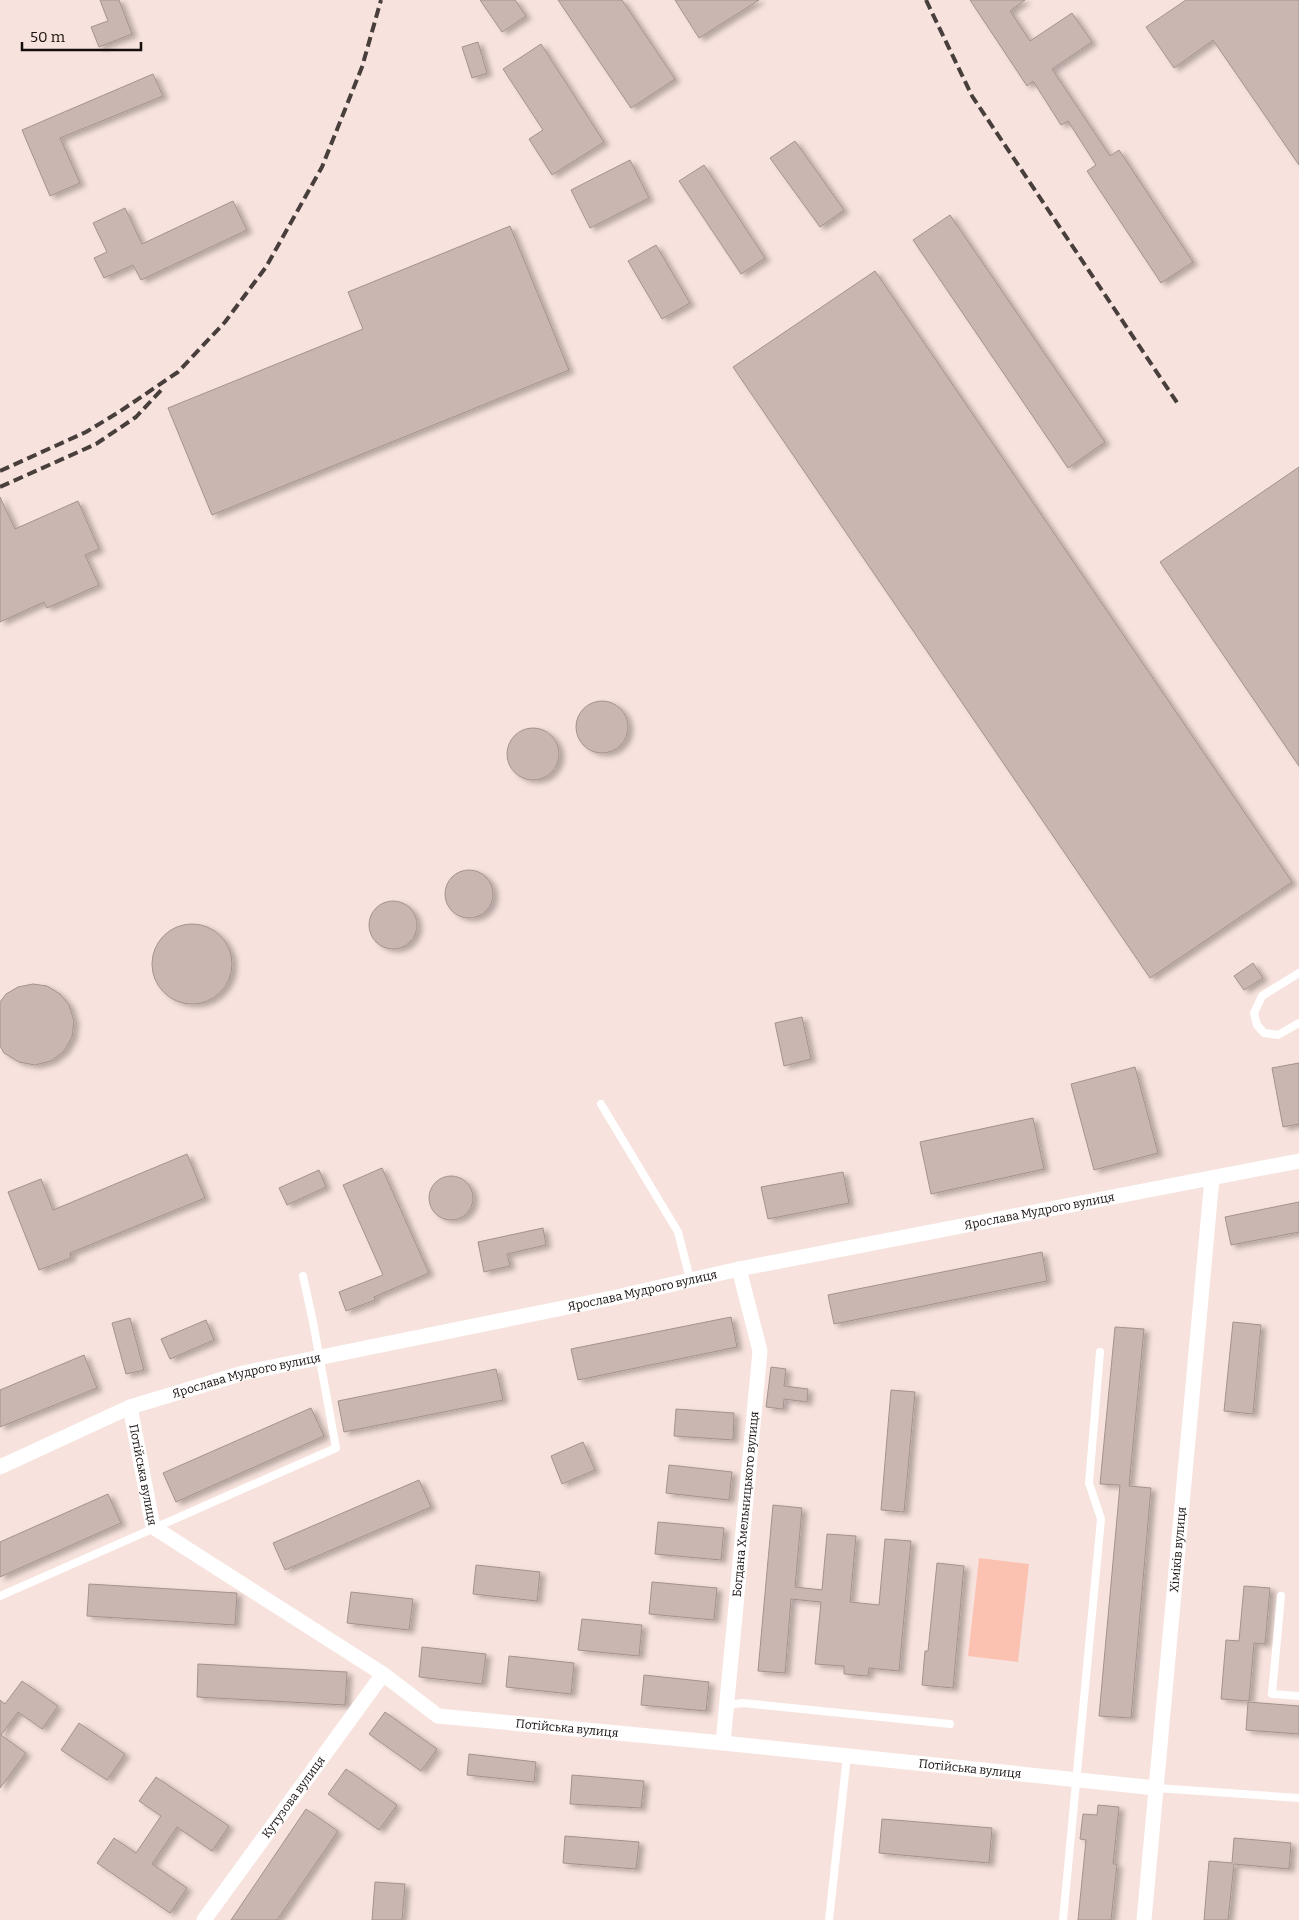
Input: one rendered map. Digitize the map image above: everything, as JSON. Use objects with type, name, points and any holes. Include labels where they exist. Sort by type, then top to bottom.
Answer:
[{"type":"street","name":"Ярослава Мудрого вулиця","points":[[0,1466],[130,1407],[243,1374],[612,1298],[739,1269],[1299,1161]]},
{"type":"street","name":"Хіміків вулиця","points":[[1144,1920],[1212,1178]]},
{"type":"street","name":"Богдана Хмельницького вулиця","points":[[723,1742],[760,1351],[739,1269]]},
{"type":"street","name":"Потійська вулиця","points":[[130,1407],[153,1528],[383,1674],[438,1716],[723,1742],[1156,1788]]},
{"type":"street","name":"Кутузова вулиця","points":[[204,1920],[383,1674]]},
{"type":"lane","points":[[1299,973],[1262,996],[1254,1013],[1256,1025],[1264,1033],[1278,1035],[1299,1023]]},
{"type":"lane","points":[[601,1104],[678,1232],[690,1279]]},
{"type":"lane","points":[[0,1596],[336,1448],[303,1276]]},
{"type":"lane","points":[[1063,1920],[1101,1519],[1089,1483],[1100,1352]]},
{"type":"lane","points":[[1281,1596],[1272,1694],[1299,1696]]},
{"type":"lane","points":[[727,1705],[743,1703],[950,1724]]},
{"type":"lane","points":[[830,1920],[847,1756]]},
{"type":"lane","points":[[1156,1788],[1299,1798]]},
{"type":"shaded area","points":[[979,1558],[1029,1564],[1018,1662],[968,1656]]},
{"type":"building","points":[[100,0],[119,0],[132,34],[99,47],[91,27],[108,21]]},
{"type":"building","points":[[480,0],[515,0],[526,16],[502,32]]},
{"type":"building","points":[[558,0],[622,0],[675,79],[631,108]]},
{"type":"building","points":[[675,0],[759,0],[699,38]]},
{"type":"building","points":[[970,0],[1025,0],[1010,11],[1030,41],[1072,13],[1092,42],[1052,69],[1110,156],[1119,150],[1193,262],[1161,283],[1087,171],[1096,165],[1068,121],[1061,125],[1033,81],[1027,86]]},
{"type":"building","points":[[1186,0],[1299,0],[1299,165],[1213,40],[1174,68],[1146,27]]},
{"type":"building","points":[[478,42],[487,73],[472,78],[462,47]]},
{"type":"building","points":[[541,44],[604,142],[552,175],[529,139],[543,130],[503,69]]},
{"type":"building","points":[[153,74],[163,96],[60,138],[80,183],[50,196],[22,130]]},
{"type":"building","points":[[795,141],[844,210],[820,227],[770,158]]},
{"type":"building","points":[[630,160],[649,198],[590,228],[571,190]]},
{"type":"building","points":[[704,165],[765,258],[741,274],[679,181]]},
{"type":"building","points":[[233,201],[247,230],[141,280],[133,265],[104,278],[94,258],[107,252],[93,223],[125,208],[142,244]]},
{"type":"building","points":[[950,215],[1105,442],[1068,468],[913,240]]},
{"type":"building","points":[[510,226],[569,370],[212,515],[168,408],[363,329],[348,292]]},
{"type":"building","points":[[656,245],[690,303],[662,319],[628,261]]},
{"type":"building","points":[[875,271],[1292,882],[1150,978],[733,367]]},
{"type":"building","points":[[1299,467],[1299,766],[1160,562]]},
{"type":"building","points":[[0,497],[15,529],[78,501],[99,549],[85,555],[99,585],[47,608],[44,602],[0,622]]},
{"type":"building","points":[[602,701],[612,703],[620,709],[626,717],[628,727],[626,737],[620,745],[612,751],[602,753],[592,751],[584,745],[578,737],[576,727],[578,717],[584,709],[592,703]]},
{"type":"building","points":[[533,728],[543,730],[551,736],[557,744],[559,754],[557,764],[551,772],[543,778],[533,780],[523,778],[515,772],[509,764],[507,754],[509,744],[515,736],[523,730]]},
{"type":"building","points":[[464,870],[474,870],[486,877],[493,889],[493,899],[486,911],[474,918],[464,918],[456,914],[449,907],[445,899],[445,889],[449,881],[456,874]]},
{"type":"building","points":[[388,901],[398,901],[410,908],[417,920],[417,930],[410,942],[398,949],[388,949],[380,945],[373,938],[369,930],[369,920],[373,912],[380,905]]},
{"type":"building","points":[[192,924],[207,927],[220,936],[229,949],[232,964],[229,979],[220,992],[207,1001],[192,1004],[177,1001],[164,992],[155,979],[152,964],[155,949],[164,936],[177,927]]},
{"type":"building","points":[[1253,963],[1263,978],[1244,990],[1234,976]]},
{"type":"building","points":[[33,984],[47,986],[60,994],[69,1005],[74,1021],[72,1037],[64,1051],[51,1061],[35,1065],[19,1062],[4,1053],[0,1046],[0,1002],[6,994],[18,987]]},
{"type":"building","points":[[802,1017],[811,1059],[784,1066],[775,1023]]},
{"type":"building","points":[[1299,1063],[1299,1124],[1283,1127],[1272,1068]]},
{"type":"building","points":[[1135,1067],[1158,1153],[1094,1170],[1071,1084]]},
{"type":"building","points":[[1033,1118],[1044,1169],[931,1194],[920,1142]]},
{"type":"building","points":[[187,1154],[205,1198],[70,1253],[71,1258],[39,1270],[8,1192],[41,1179],[53,1210]]},
{"type":"building","points":[[382,1168],[429,1273],[374,1297],[375,1300],[346,1311],[339,1292],[383,1275],[343,1185]]},
{"type":"building","points":[[319,1170],[326,1187],[287,1205],[279,1188]]},
{"type":"building","points":[[843,1172],[849,1203],[768,1219],[761,1187]]},
{"type":"building","points":[[451,1176],[463,1180],[469,1186],[473,1198],[469,1210],[463,1216],[451,1220],[439,1216],[433,1210],[429,1198],[433,1186],[439,1180]]},
{"type":"building","points":[[1299,1202],[1299,1232],[1231,1245],[1225,1217]]},
{"type":"building","points":[[543,1228],[546,1245],[507,1254],[510,1266],[484,1272],[478,1242]]},
{"type":"building","points":[[1042,1252],[1047,1281],[834,1324],[828,1295]]},
{"type":"building","points":[[731,1317],[737,1347],[578,1380],[571,1349]]},
{"type":"building","points":[[130,1318],[144,1370],[126,1374],[112,1323]]},
{"type":"building","points":[[206,1320],[214,1340],[170,1359],[161,1339]]},
{"type":"building","points":[[1233,1322],[1261,1325],[1253,1414],[1224,1411]]},
{"type":"building","points":[[1115,1327],[1144,1329],[1129,1486],[1151,1488],[1131,1718],[1099,1716],[1120,1485],[1100,1484]]},
{"type":"building","points":[[84,1355],[97,1388],[0,1427],[0,1390]]},
{"type":"building","points":[[771,1367],[786,1369],[784,1386],[808,1389],[807,1402],[784,1399],[783,1409],[766,1407]]},
{"type":"building","points":[[496,1369],[503,1400],[344,1432],[338,1401]]},
{"type":"building","points":[[891,1390],[915,1392],[904,1512],[881,1510]]},
{"type":"building","points":[[311,1408],[324,1436],[176,1502],[163,1473]]},
{"type":"building","points":[[676,1409],[734,1413],[733,1440],[674,1436]]},
{"type":"building","points":[[583,1442],[595,1470],[562,1484],[551,1456]]},
{"type":"building","points":[[669,1465],[732,1472],[729,1500],[666,1493]]},
{"type":"building","points":[[419,1480],[431,1507],[285,1570],[273,1543]]},
{"type":"building","points":[[108,1494],[121,1523],[0,1577],[0,1542]]},
{"type":"building","points":[[773,1505],[802,1508],[795,1587],[822,1590],[827,1534],[856,1536],[850,1602],[879,1605],[885,1539],[911,1541],[899,1671],[869,1668],[868,1676],[844,1674],[844,1666],[815,1664],[821,1602],[791,1599],[785,1673],[758,1671]]},
{"type":"building","points":[[658,1522],[724,1528],[721,1560],[655,1554]]},
{"type":"building","points":[[937,1563],[964,1566],[953,1688],[922,1685],[925,1651],[928,1651]]},
{"type":"building","points":[[476,1565],[540,1572],[537,1601],[473,1594]]},
{"type":"building","points":[[652,1582],[717,1588],[714,1620],[649,1614]]},
{"type":"building","points":[[89,1584],[237,1593],[235,1625],[87,1616]]},
{"type":"building","points":[[1244,1586],[1270,1588],[1265,1644],[1254,1643],[1249,1701],[1221,1699],[1226,1640],[1239,1641]]},
{"type":"building","points":[[351,1592],[413,1599],[409,1630],[347,1623]]},
{"type":"building","points":[[582,1619],[642,1625],[639,1656],[578,1650]]},
{"type":"building","points":[[422,1647],[486,1654],[482,1684],[419,1677]]},
{"type":"building","points":[[509,1656],[574,1663],[571,1694],[506,1687]]},
{"type":"building","points":[[198,1664],[347,1672],[345,1705],[197,1697]]},
{"type":"building","points":[[644,1675],[709,1682],[706,1711],[641,1705]]},
{"type":"building","points":[[22,1681],[58,1706],[42,1729],[18,1712],[1,1735],[26,1753],[0,1788],[0,1700],[5,1704]]},
{"type":"building","points":[[1248,1702],[1299,1706],[1299,1734],[1246,1730]]},
{"type":"building","points":[[385,1712],[437,1749],[421,1771],[369,1734]]},
{"type":"building","points":[[79,1723],[125,1754],[107,1780],[61,1750]]},
{"type":"building","points":[[469,1754],[536,1762],[534,1782],[467,1775]]},
{"type":"building","points":[[346,1769],[397,1805],[379,1830],[328,1794]]},
{"type":"building","points":[[572,1775],[644,1781],[641,1808],[570,1804]]},
{"type":"building","points":[[156,1777],[229,1826],[212,1851],[177,1827],[152,1864],[187,1888],[170,1913],[97,1863],[114,1838],[136,1853],[161,1816],[139,1801]]},
{"type":"building","points":[[1098,1805],[1119,1807],[1113,1864],[1117,1864],[1111,1920],[1078,1920],[1086,1840],[1080,1839],[1083,1814],[1097,1815]]},
{"type":"building","points":[[306,1809],[338,1831],[277,1920],[231,1920]]},
{"type":"building","points":[[882,1819],[992,1828],[989,1863],[879,1853]]},
{"type":"building","points":[[565,1836],[639,1842],[636,1869],[563,1863]]},
{"type":"building","points":[[1234,1838],[1291,1843],[1289,1869],[1234,1864],[1228,1920],[1204,1920],[1209,1861],[1232,1863]]},
{"type":"building","points":[[375,1882],[405,1884],[402,1920],[372,1920]]},
{"type":"railway","points":[[0,471],[86,432],[119,412],[178,372],[225,322],[266,267],[322,167],[362,67],[381,0]]},
{"type":"railway","points":[[926,0],[972,96],[1178,404]]},
{"type":"railway","points":[[0,487],[96,444],[136,417],[164,387]]}]
